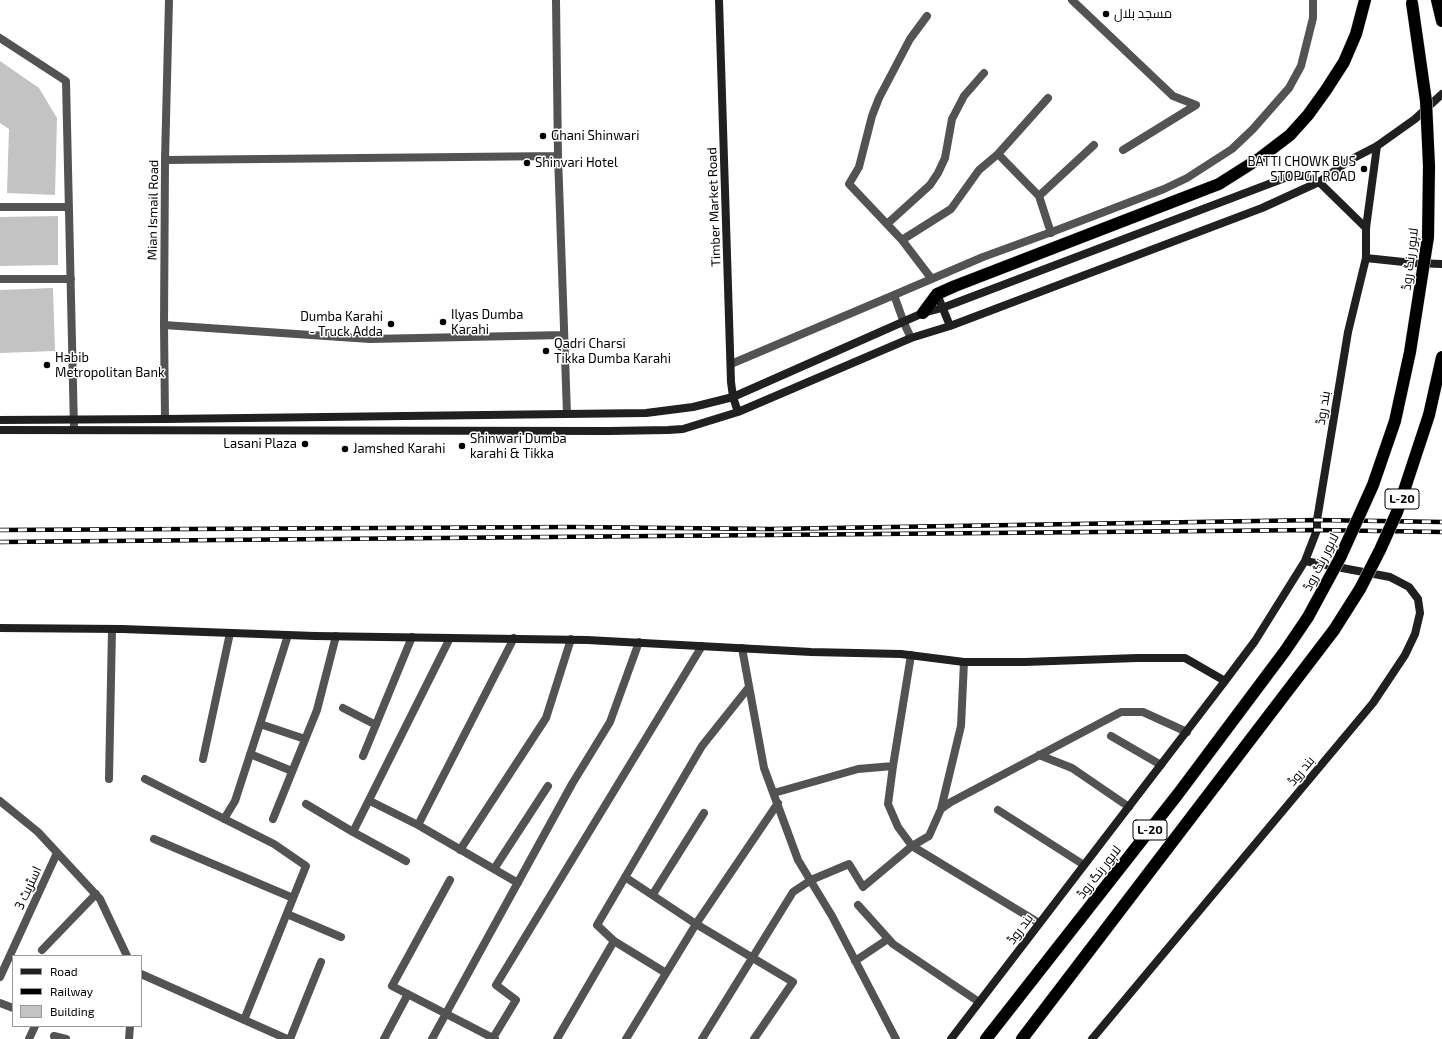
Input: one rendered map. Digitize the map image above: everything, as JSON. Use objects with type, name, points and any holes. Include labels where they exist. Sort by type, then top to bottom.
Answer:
[{"type":"highway","points":[[923,314],[937,294],[1219,184],[1260,158],[1290,135],[1308,115],[1326,90],[1344,62],[1356,34],[1365,0]]},
{"type":"highway","points":[[1437,0],[1442,21]]},
{"type":"highway","name":"لاہور رنگ روڈ","points":[[986,1039],[1178,794],[1285,651],[1308,616],[1340,558],[1373,485],[1395,421],[1410,352],[1428,237],[1426,101],[1411,2]]},
{"type":"highway","name":"L-20","points":[[1022,1039],[1334,630],[1363,582],[1380,550],[1397,512],[1429,415],[1442,357]]},
{"type":"main road","name":"Timber Market Road","points":[[719,0],[731,364],[733,397],[738,412]]},
{"type":"main road","points":[[0,430],[683,429],[738,412],[911,338],[950,326],[1262,208],[1319,182],[1350,160],[1377,146],[1415,119],[1442,94]]},
{"type":"main road","name":"بند روڈ","points":[[951,1039],[1255,641],[1305,561],[1317,530],[1317,520],[1348,332],[1366,258],[1366,228],[1377,146]]},
{"type":"main road","points":[[0,420],[646,413],[693,407],[733,397],[923,314],[1290,176],[1306,176],[1319,182],[1366,228]]},
{"type":"main road","points":[[1366,258],[1413,263],[1442,264]]},
{"type":"main road","points":[[937,294],[950,326]]},
{"type":"main road","name":"بند روڈ","points":[[1092,1039],[1373,704],[1405,655],[1415,634],[1420,613],[1418,599],[1409,587],[1390,577],[1305,561]]},
{"type":"main road","points":[[0,628],[112,629],[336,636],[571,639],[911,655],[964,662],[1185,658],[1225,680]]},
{"type":"street","name":"Mian Ismail Road","points":[[165,419],[165,160],[169,0]]},
{"type":"street","points":[[556,0],[558,156],[567,414]]},
{"type":"street","points":[[1072,0],[1173,96],[1196,105],[1123,150]]},
{"type":"street","points":[[731,364],[931,278],[1164,189],[1187,178],[1232,149],[1253,129],[1289,88],[1301,66],[1313,18],[1313,0]]},
{"type":"street","points":[[927,16],[910,39],[879,98],[872,116],[859,167],[849,184],[902,240],[931,278]]},
{"type":"street","points":[[0,38],[66,81],[74,429]]},
{"type":"street","points":[[887,224],[930,185],[938,174],[945,158],[952,118],[964,96],[984,73]]},
{"type":"street","points":[[902,240],[951,209],[979,170],[998,154],[1048,98]]},
{"type":"street","points":[[1039,196],[1094,145]]},
{"type":"street","points":[[998,154],[1039,196],[1051,232]]},
{"type":"street","points":[[165,160],[558,156]]},
{"type":"street","points":[[0,207],[69,207]]},
{"type":"street","points":[[0,279],[71,279]]},
{"type":"street","points":[[894,294],[911,338]]},
{"type":"street","points":[[164,325],[370,339],[564,335]]},
{"type":"street","points":[[109,779],[112,629]]},
{"type":"street","points":[[203,759],[230,633]]},
{"type":"street","points":[[224,819],[235,801],[288,635]]},
{"type":"street","points":[[273,819],[317,710],[336,636]]},
{"type":"street","points":[[363,756],[412,637]]},
{"type":"street","points":[[353,832],[370,801],[450,638]]},
{"type":"street","points":[[418,825],[514,638]]},
{"type":"street","points":[[460,850],[546,718],[571,639]]},
{"type":"street","points":[[432,1039],[572,784],[610,722],[639,642]]},
{"type":"street","points":[[450,880],[392,986],[494,1038],[516,1000],[496,985],[702,646]]},
{"type":"street","points":[[742,648],[764,768],[778,802],[798,860],[832,916],[896,1039]]},
{"type":"street","points":[[911,655],[892,766],[888,804],[898,827],[912,846],[1039,923]]},
{"type":"street","points":[[702,1039],[793,892],[811,880],[849,864],[863,887],[912,846],[929,836],[941,809],[961,726],[964,662]]},
{"type":"street","points":[[666,973],[614,941],[597,925],[702,746],[749,687]]},
{"type":"street","points":[[343,708],[376,725]]},
{"type":"street","points":[[941,809],[951,802],[1121,712],[1142,712],[1187,732]]},
{"type":"street","points":[[260,724],[305,739]]},
{"type":"street","points":[[1111,736],[1161,765]]},
{"type":"street","points":[[250,754],[292,771]]},
{"type":"street","points":[[1039,755],[1072,768],[1128,806]]},
{"type":"street","points":[[774,793],[858,769],[892,766]]},
{"type":"street","points":[[145,779],[274,844],[306,866],[244,1020]]},
{"type":"street","points":[[494,869],[548,786]]},
{"type":"street","points":[[0,801],[38,832],[96,894],[100,899],[127,955]]},
{"type":"street","points":[[370,801],[418,825],[518,883]]},
{"type":"street","points":[[626,1039],[696,924],[778,802]]},
{"type":"street","points":[[306,804],[406,861]]},
{"type":"street","points":[[998,810],[1084,865]]},
{"type":"street","points":[[653,894],[704,814]]},
{"type":"street","points":[[154,839],[293,898]]},
{"type":"street","name":"اسٹریٹ 3","points":[[0,977],[57,853]]},
{"type":"street","points":[[625,877],[653,894],[696,924],[794,982],[754,1039]]},
{"type":"street","points":[[42,950],[96,894]]},
{"type":"street","points":[[858,906],[893,944],[980,1002]]},
{"type":"street","points":[[287,914],[341,937]]},
{"type":"street","points":[[855,961],[888,939]]},
{"type":"street","points":[[557,1039],[614,941]]},
{"type":"street","points":[[290,1039],[321,962]]},
{"type":"street","points":[[142,974],[287,1039]]},
{"type":"street","points":[[384,1039],[408,994]]},
{"type":"street","points":[[0,1003],[12,1008]]},
{"type":"street","points":[[29,1039],[35,1027]]},
{"type":"street","points":[[129,1039],[130,1027]]},
{"type":"street","points":[[54,1036],[66,1039]]},
{"type":"building","points":[[0,61],[39,88],[57,118],[55,195],[7,193],[9,129],[0,123]]},
{"type":"building","points":[[58,216],[58,265],[0,266],[0,217]]},
{"type":"building","points":[[53,288],[55,351],[0,353],[0,290]]},
{"type":"railway","points":[[0,530],[572,527],[771,529],[1317,520],[1442,522]]},
{"type":"railway","points":[[0,542],[1317,530],[1442,532]]},
{"type":"place","name":"مسجد بلال","points":[[1106,14]]},
{"type":"place","name":"Ghani Shinwari","points":[[543,136]]},
{"type":"place","name":"Shinvari Hotel","points":[[527,163]]},
{"type":"place","name":"BATTI CHOWK BUS STOP GT ROAD","points":[[1364,169]]},
{"type":"place","name":"Ilyas Dumba Karahi","points":[[443,322]]},
{"type":"place","name":"Dumba Karahi - Truck Adda","points":[[391,324]]},
{"type":"place","name":"Qadri Charsi Tikka Dumba Karahi","points":[[546,351]]},
{"type":"place","name":"Habib Metropolitan Bank","points":[[47,365]]},
{"type":"place","name":"Lasani Plaza","points":[[305,444]]},
{"type":"place","name":"Shinwari Dumba karahi & Tikka","points":[[462,446]]},
{"type":"place","name":"Jamshed Karahi","points":[[345,449]]}]
